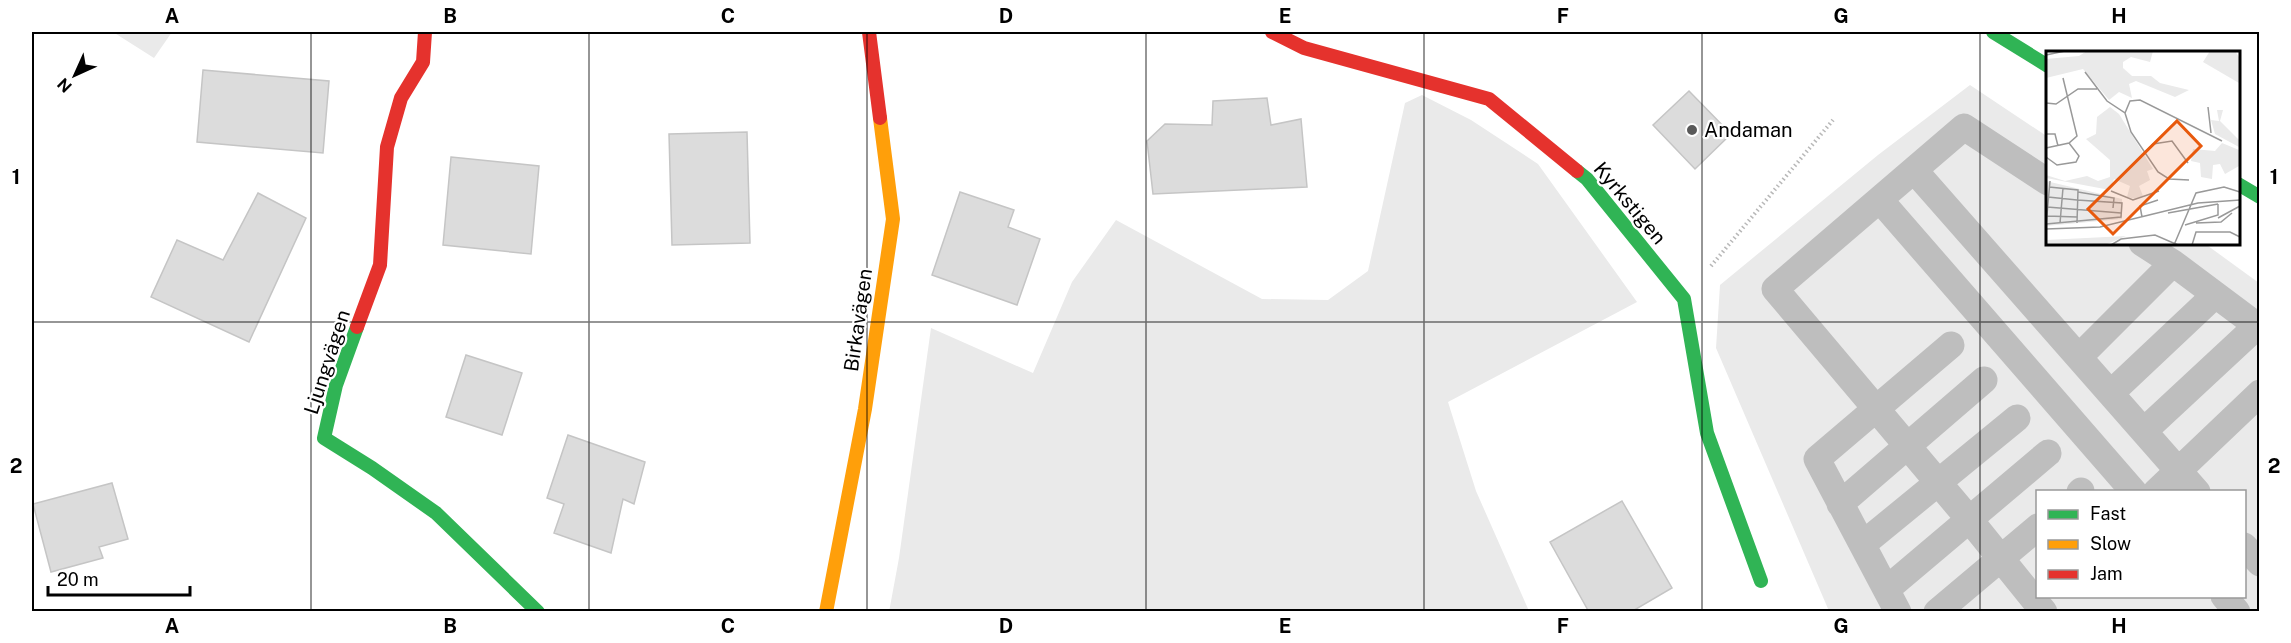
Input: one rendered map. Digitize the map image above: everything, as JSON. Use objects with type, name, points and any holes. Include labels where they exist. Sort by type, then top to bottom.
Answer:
[{"type":"street","name":"Ljungvägen","points":[[424,32],[423,62],[401,98],[387,147],[380,265],[336,385],[324,438],[436,513],[538,612]]},
{"type":"street","name":"Birkavägen","points":[[826,612],[865,409],[892,219],[869,32]]},
{"type":"street","name":"Kyrkstigen","points":[[1272,32],[1305,48],[1489,99],[1587,179],[1684,299],[1707,434],[1761,581]]},
{"type":"street","points":[[1993,32],[2046,65]]},
{"type":"street","points":[[2240,185],[2259,196]]},
{"type":"lane","points":[[2032,604],[1969,519],[1937,484],[1775,289],[1964,127],[2046,181]]},
{"type":"lane","points":[[1914,170],[2195,490]]},
{"type":"lane","points":[[1880,200],[2132,490]]},
{"type":"lane","points":[[2144,244],[2173,263],[2258,327],[2144,431]]},
{"type":"lane","points":[[2079,357],[2173,263]]},
{"type":"lane","points":[[2111,393],[2214,295]]},
{"type":"lane","points":[[1951,345],[1817,459],[1893,600],[1969,519],[2048,453]]},
{"type":"lane","points":[[1840,504],[1984,380]]},
{"type":"lane","points":[[2158,490],[2259,393]]},
{"type":"lane","points":[[1863,544],[2017,418]]},
{"type":"lane","points":[[1937,612],[2036,528]]},
{"type":"lane","points":[[2246,548],[2259,563]]},
{"type":"lane","points":[[2225,598],[2237,612]]},
{"type":"path","points":[[1684,299],[1833,120]]},
{"type":"shaded area","points":[[113,32],[172,32],[154,58]]},
{"type":"shaded area","points":[[1970,85],[2046,136],[2046,244],[2205,244],[2259,283],[2259,611],[1829,611],[1716,348],[1720,285],[1878,155]]},
{"type":"shaded area","points":[[1422,95],[1471,120],[1538,164],[1637,302],[1448,402],[1476,491],[1529,611],[889,612],[899,558],[931,328],[1033,373],[1072,282],[1116,220],[1262,299],[1328,300],[1368,271],[1405,103]]},
{"type":"building","points":[[203,70],[329,81],[323,153],[197,142]]},
{"type":"building","name":"Andaman","points":[[1689,91],[1731,134],[1695,169],[1653,125]]},
{"type":"building","points":[[1267,98],[1271,125],[1301,119],[1307,187],[1153,194],[1147,141],[1165,124],[1212,125],[1213,101]]},
{"type":"building","points":[[747,132],[750,243],[672,245],[669,134]]},
{"type":"building","points":[[451,157],[539,166],[531,254],[443,245]]},
{"type":"building","points":[[960,192],[1014,210],[1008,227],[1040,239],[1017,305],[932,275]]},
{"type":"building","points":[[258,193],[306,218],[249,342],[151,297],[177,240],[223,260]]},
{"type":"building","points":[[466,355],[522,373],[502,435],[446,417]]},
{"type":"building","points":[[568,435],[645,462],[634,504],[623,499],[611,553],[554,533],[564,504],[547,498]]},
{"type":"building","points":[[112,483],[128,539],[99,547],[103,558],[51,572],[33,504]]},
{"type":"building","points":[[1622,501],[1672,588],[1631,612],[1589,612],[1550,542]]},
{"type":"traffic: fast","points":[[1993,32],[2046,65]]},
{"type":"traffic: fast","points":[[1577,171],[1587,179],[1684,299],[1707,433],[1761,581]]},
{"type":"traffic: fast","points":[[2240,185],[2260,197]]},
{"type":"traffic: fast","points":[[357,327],[336,385],[324,438],[436,513],[538,612]]},
{"type":"traffic: slow","points":[[826,612],[865,409],[893,219],[880,118]]},
{"type":"traffic: jam","points":[[357,327],[380,265],[387,147],[401,98],[423,62],[425,32]]},
{"type":"traffic: jam","points":[[869,32],[880,118]]},
{"type":"traffic: jam","points":[[1272,32],[1304,48],[1489,99],[1577,171]]},
{"type":"place","name":"Andaman","points":[[1692,130]]}]
